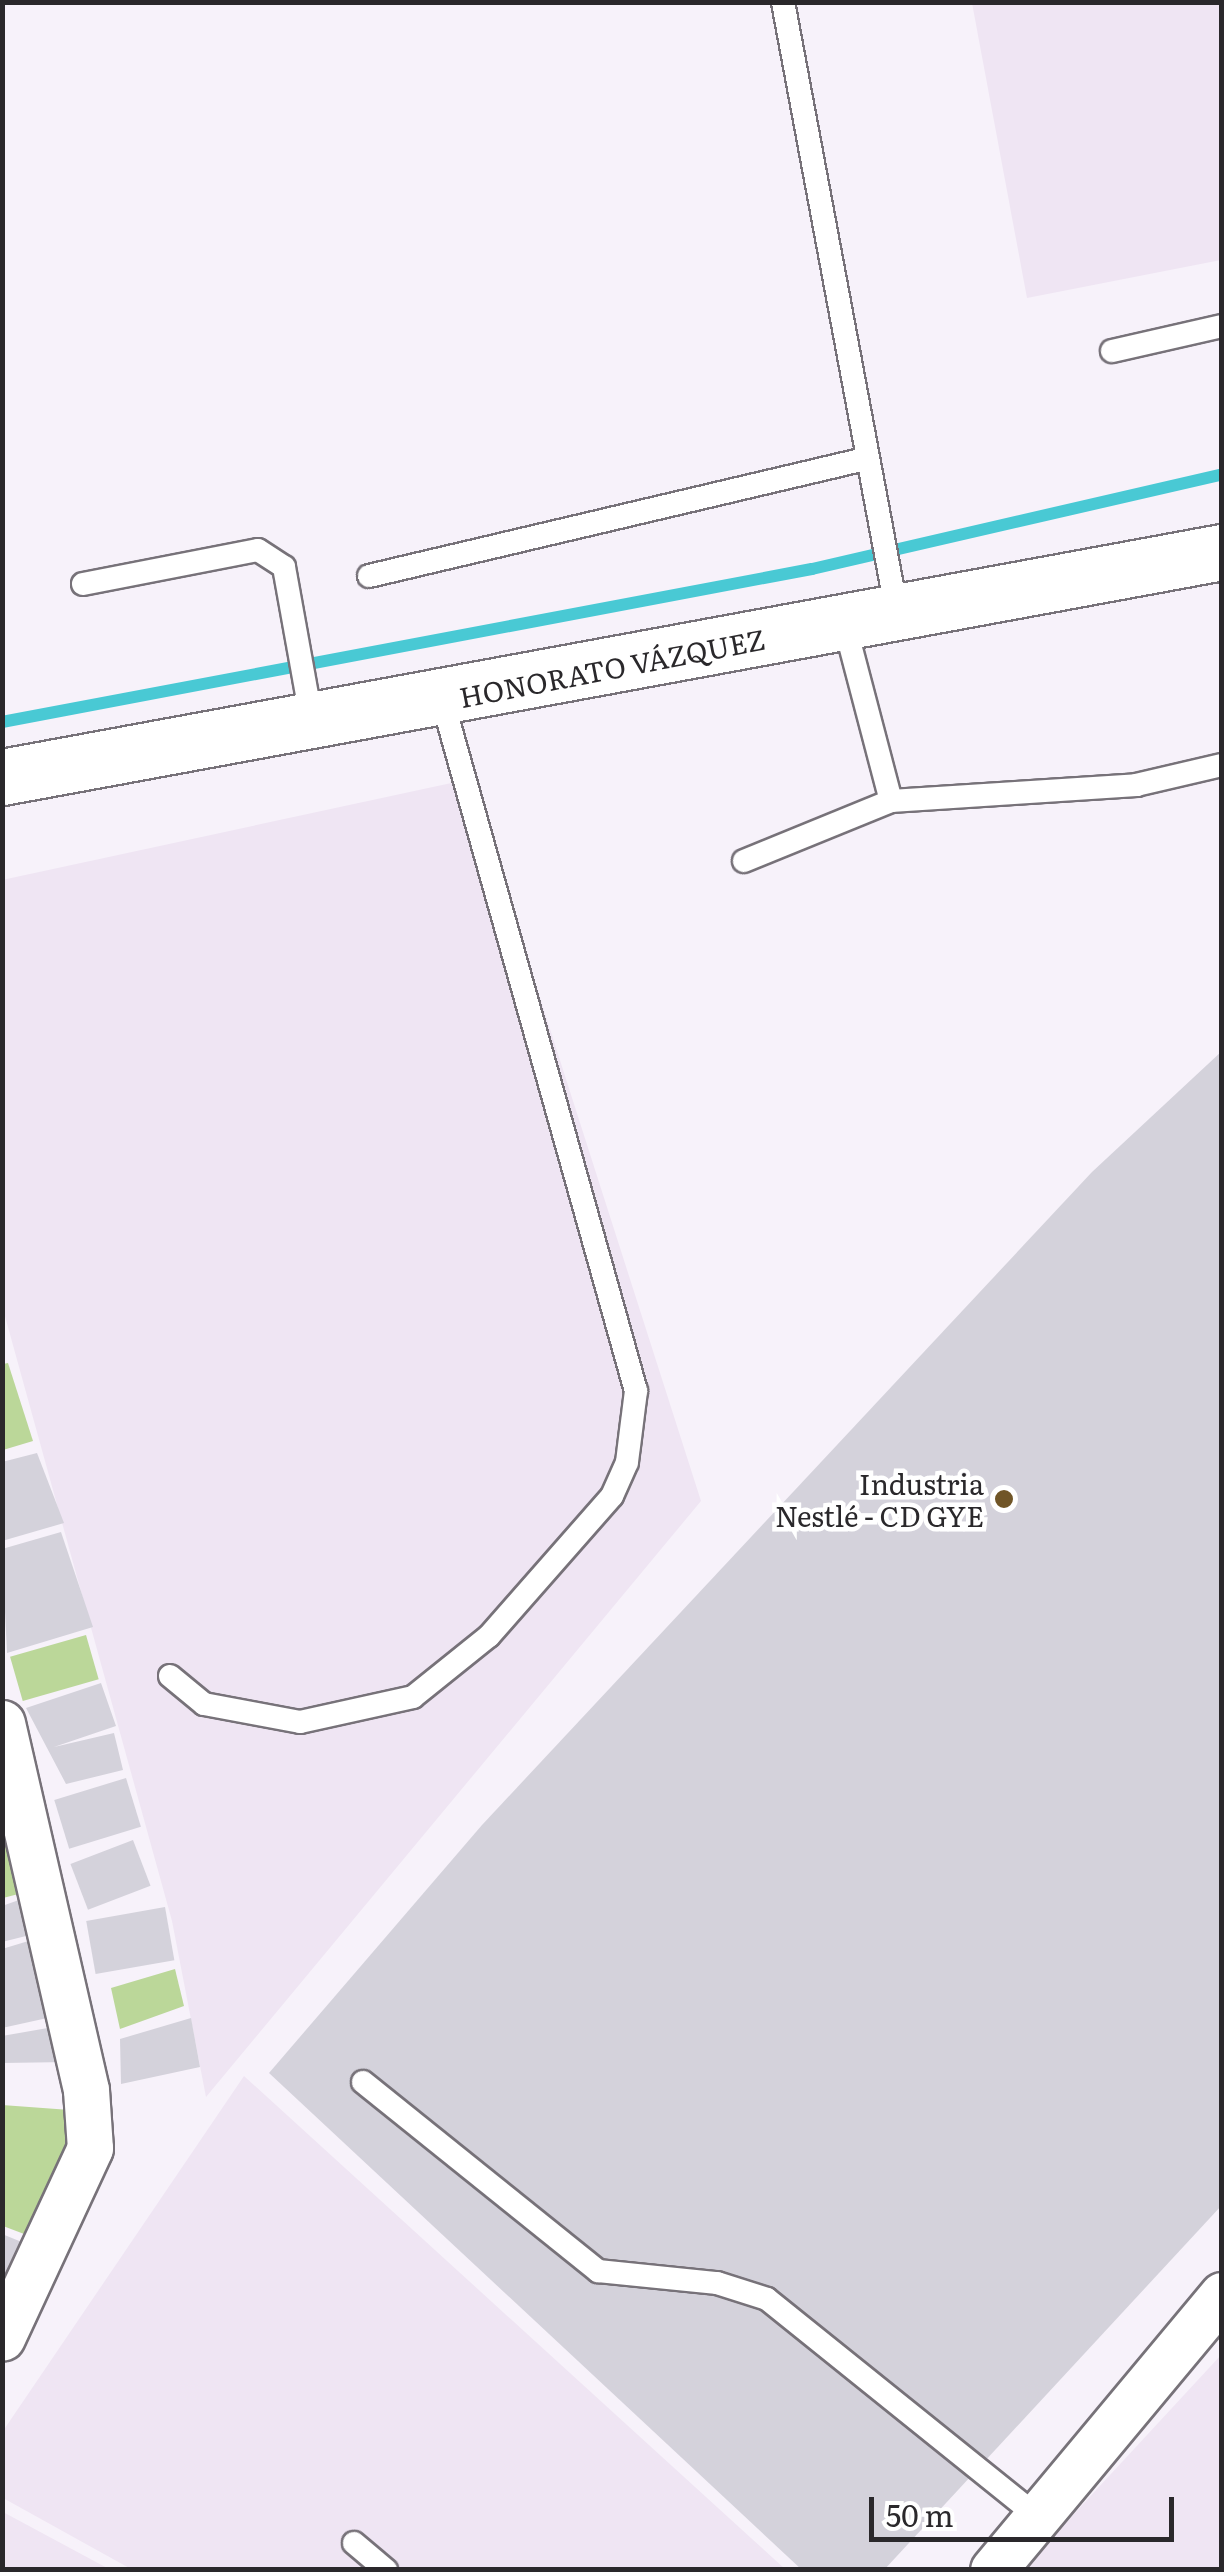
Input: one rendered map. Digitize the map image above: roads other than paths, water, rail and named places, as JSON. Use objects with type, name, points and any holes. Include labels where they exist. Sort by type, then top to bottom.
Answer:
[{"type":"street","name":"HONORATO VÁZQUEZ","points":[[2,777],[308,700],[442,699],[844,622],[893,592],[1222,552]]},
{"type":"street","points":[[2,1723],[86,2090],[90,2148],[2,2338]]},
{"type":"street","points":[[992,2570],[1222,2295]]},
{"type":"lane","points":[[783,2],[865,459],[893,592]]},
{"type":"lane","points":[[1112,351],[1222,326]]},
{"type":"lane","points":[[370,576],[865,459]]},
{"type":"lane","points":[[83,584],[258,550],[284,567],[295,608],[308,700]]},
{"type":"lane","points":[[844,622],[891,801]]},
{"type":"lane","points":[[170,1676],[204,1704],[300,1722],[413,1697],[488,1636],[612,1496],[627,1462],[636,1392],[442,699]]},
{"type":"lane","points":[[744,861],[891,801],[1136,785],[1222,765]]},
{"type":"lane","points":[[363,2082],[598,2272],[717,2283],[768,2299],[1038,2516]]},
{"type":"lane","points":[[354,2542],[386,2570]]},
{"type":"waterway","points":[[2,722],[812,569],[1222,474]]},
{"type":"place","name":"Industria Nestlé - CD GYE","points":[[1004,1499]]}]
